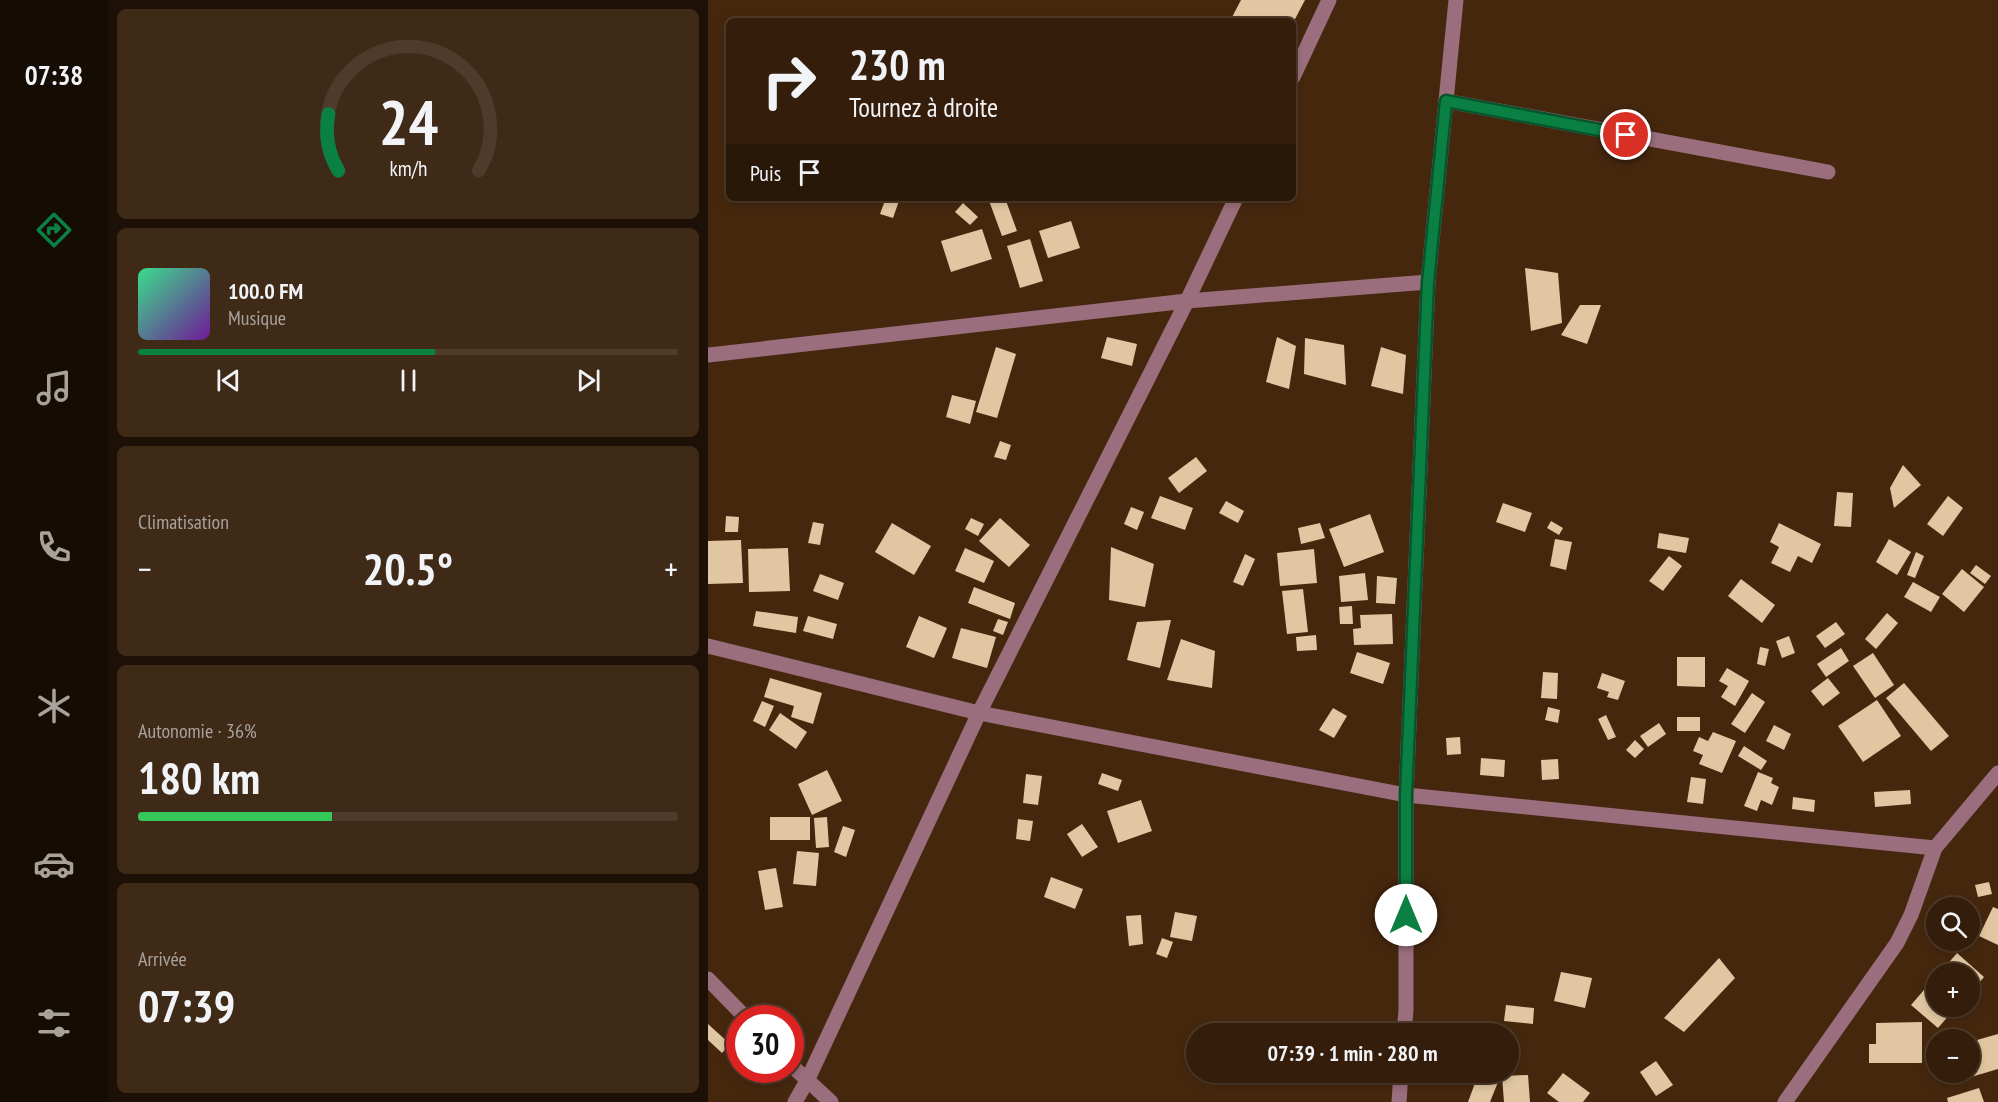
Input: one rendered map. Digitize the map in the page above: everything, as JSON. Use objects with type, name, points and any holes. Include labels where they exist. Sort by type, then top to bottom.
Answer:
[{"type":"street","points":[[1296,71],[1329,0]]},
{"type":"street","points":[[1405,1023],[1406,795],[1428,282],[1456,0]]},
{"type":"street","points":[[1446,101],[1828,172]]},
{"type":"street","points":[[795,1102],[807,1081],[979,713],[1187,302],[1235,201]]},
{"type":"street","points":[[708,355],[1187,302],[1428,282]]},
{"type":"street","points":[[708,646],[979,713],[1406,795],[1935,848]]},
{"type":"street","points":[[1785,1102],[1897,943],[1911,915],[1935,848],[1998,773]]},
{"type":"street","points":[[708,979],[733,1005]]},
{"type":"street","points":[[804,1078],[831,1102]]},
{"type":"street","points":[[1399,1102],[1400,1083]]},
{"type":"building","points":[[1241,0],[1305,0],[1296,18],[1232,18]]},
{"type":"building","points":[[885,201],[899,201],[893,218],[880,214]]},
{"type":"building","points":[[989,201],[1006,201],[1017,231],[1002,236]]},
{"type":"building","points":[[963,203],[978,217],[970,225],[955,212]]},
{"type":"building","points":[[1071,221],[1080,248],[1048,258],[1039,231]]},
{"type":"building","points":[[982,229],[992,259],[951,272],[941,241]]},
{"type":"building","points":[[1030,239],[1043,281],[1020,288],[1007,246]]},
{"type":"building","points":[[1525,268],[1558,273],[1562,323],[1531,331]]},
{"type":"building","points":[[1580,305],[1601,305],[1587,344],[1561,335]]},
{"type":"building","points":[[1107,337],[1137,344],[1132,366],[1101,358]]},
{"type":"building","points":[[1277,337],[1296,346],[1289,389],[1266,382]]},
{"type":"building","points":[[1305,338],[1344,345],[1346,385],[1304,374]]},
{"type":"building","points":[[996,347],[1016,354],[997,418],[976,412]]},
{"type":"building","points":[[1381,347],[1406,355],[1403,394],[1371,386]]},
{"type":"building","points":[[952,395],[976,401],[970,424],[946,417]]},
{"type":"building","points":[[1000,441],[1011,445],[1006,460],[994,457]]},
{"type":"building","points":[[1196,457],[1207,471],[1179,493],[1168,478]]},
{"type":"building","points":[[1903,465],[1921,485],[1894,508],[1890,488]]},
{"type":"building","points":[[1837,492],[1853,493],[1851,527],[1834,526]]},
{"type":"building","points":[[1160,496],[1193,508],[1185,530],[1151,518]]},
{"type":"building","points":[[1948,496],[1963,508],[1943,536],[1927,524]]},
{"type":"building","points":[[1226,501],[1244,511],[1238,523],[1219,513]]},
{"type":"building","points":[[1503,503],[1532,513],[1525,532],[1496,522]]},
{"type":"building","points":[[1131,507],[1144,512],[1137,530],[1124,524]]},
{"type":"building","points":[[1370,514],[1384,552],[1344,567],[1329,529]]},
{"type":"building","points":[[726,516],[739,517],[738,532],[725,532]]},
{"type":"building","points":[[971,518],[984,524],[978,536],[965,529]]},
{"type":"building","points":[[1000,518],[1030,545],[1009,567],[979,541]]},
{"type":"building","points":[[1551,521],[1563,528],[1559,535],[1547,528]]},
{"type":"building","points":[[813,522],[824,524],[820,545],[808,543]]},
{"type":"building","points":[[892,523],[931,546],[914,575],[875,552]]},
{"type":"building","points":[[1320,523],[1325,538],[1301,544],[1298,528]]},
{"type":"building","points":[[1779,523],[1821,544],[1812,563],[1798,556],[1790,572],[1771,563],[1779,547],[1770,542]]},
{"type":"building","points":[[1659,533],[1689,538],[1686,553],[1657,548]]},
{"type":"building","points":[[1555,539],[1572,542],[1566,570],[1550,566]]},
{"type":"building","points":[[1889,539],[1911,552],[1897,575],[1876,562]]},
{"type":"building","points":[[741,540],[743,583],[708,584],[708,541]]},
{"type":"building","points":[[1111,547],[1154,564],[1145,607],[1109,600]]},
{"type":"building","points":[[788,548],[790,591],[749,592],[748,549]]},
{"type":"building","points":[[965,548],[994,561],[984,583],[955,571]]},
{"type":"building","points":[[1314,549],[1317,583],[1280,586],[1277,553]]},
{"type":"building","points":[[1916,552],[1924,556],[1915,578],[1907,575]]},
{"type":"building","points":[[1245,554],[1255,559],[1243,586],[1233,582]]},
{"type":"building","points":[[1669,556],[1682,566],[1663,591],[1649,581]]},
{"type":"building","points":[[1976,565],[1991,576],[1985,584],[1970,573]]},
{"type":"building","points":[[1962,569],[1984,587],[1964,612],[1942,594]]},
{"type":"building","points":[[1365,573],[1368,600],[1341,602],[1339,576]]},
{"type":"building","points":[[820,574],[844,583],[838,600],[813,591]]},
{"type":"building","points":[[1377,576],[1397,578],[1395,604],[1376,603]]},
{"type":"building","points":[[1741,579],[1775,605],[1762,623],[1728,596]]},
{"type":"building","points":[[1913,582],[1940,597],[1931,612],[1904,597]]},
{"type":"building","points":[[974,587],[1015,603],[1010,619],[968,603]]},
{"type":"building","points":[[1303,589],[1308,632],[1287,634],[1282,591]]},
{"type":"building","points":[[1352,606],[1353,624],[1340,624],[1339,607]]},
{"type":"building","points":[[756,611],[798,617],[796,633],[753,626]]},
{"type":"building","points":[[1887,613],[1898,623],[1876,649],[1865,639]]},
{"type":"building","points":[[1392,614],[1393,644],[1354,645],[1353,629],[1361,628],[1360,615]]},
{"type":"building","points":[[808,616],[837,624],[833,639],[803,631]]},
{"type":"building","points":[[919,616],[947,628],[934,658],[906,647]]},
{"type":"building","points":[[998,619],[1008,622],[1003,635],[993,631]]},
{"type":"building","points":[[1171,620],[1160,668],[1127,660],[1137,622]]},
{"type":"building","points":[[1836,622],[1845,634],[1825,648],[1816,636]]},
{"type":"building","points":[[961,628],[996,637],[987,668],[952,658]]},
{"type":"building","points":[[1316,635],[1317,650],[1297,651],[1296,637]]},
{"type":"building","points":[[1789,636],[1795,653],[1782,658],[1776,641]]},
{"type":"building","points":[[1181,639],[1215,651],[1212,688],[1167,680]]},
{"type":"building","points":[[1760,647],[1769,649],[1765,666],[1757,664]]},
{"type":"building","points":[[1841,648],[1849,661],[1826,677],[1817,664]]},
{"type":"building","points":[[1357,652],[1390,663],[1383,684],[1350,673]]},
{"type":"building","points":[[1873,653],[1894,685],[1875,698],[1853,666]]},
{"type":"building","points":[[1677,657],[1705,657],[1705,687],[1677,686]]},
{"type":"building","points":[[1727,668],[1749,681],[1735,706],[1721,697],[1728,686],[1719,681]]},
{"type":"building","points":[[1543,672],[1558,673],[1557,699],[1541,698]]},
{"type":"building","points":[[1602,673],[1625,681],[1618,700],[1607,697],[1609,692],[1597,688]]},
{"type":"building","points":[[770,678],[822,693],[813,724],[791,717],[794,706],[764,697]]},
{"type":"building","points":[[1828,678],[1840,693],[1823,706],[1811,691]]},
{"type":"building","points":[[1904,683],[1949,736],[1931,751],[1886,698]]},
{"type":"building","points":[[1752,693],[1765,702],[1745,733],[1731,724]]},
{"type":"building","points":[[1877,700],[1901,736],[1863,762],[1838,726]]},
{"type":"building","points":[[762,701],[774,706],[765,727],[753,721]]},
{"type":"building","points":[[1548,707],[1560,710],[1558,723],[1545,720]]},
{"type":"building","points":[[1333,708],[1347,716],[1334,738],[1319,730]]},
{"type":"building","points":[[780,713],[807,732],[796,749],[769,730]]},
{"type":"building","points":[[1606,715],[1616,737],[1608,740],[1598,719]]},
{"type":"building","points":[[1677,717],[1700,717],[1700,731],[1677,731]]},
{"type":"building","points":[[1659,723],[1666,734],[1648,747],[1640,736]]},
{"type":"building","points":[[1774,725],[1791,734],[1784,750],[1766,741]]},
{"type":"building","points":[[1713,732],[1736,741],[1722,773],[1699,764],[1703,755],[1693,751],[1699,737],[1708,741]]},
{"type":"building","points":[[1460,737],[1461,754],[1447,755],[1446,738]]},
{"type":"building","points":[[1635,740],[1644,749],[1635,758],[1626,750]]},
{"type":"building","points":[[1744,746],[1767,761],[1761,770],[1738,756]]},
{"type":"building","points":[[1481,758],[1505,760],[1504,777],[1480,775]]},
{"type":"building","points":[[1558,759],[1559,779],[1542,780],[1541,760]]},
{"type":"building","points":[[827,770],[842,801],[812,815],[798,784]]},
{"type":"building","points":[[1758,772],[1773,778],[1771,783],[1779,787],[1772,805],[1761,800],[1757,811],[1744,806]]},
{"type":"building","points":[[1102,773],[1122,780],[1118,791],[1098,784]]},
{"type":"building","points":[[1026,774],[1042,776],[1038,805],[1023,803]]},
{"type":"building","points":[[1691,777],[1706,779],[1703,804],[1687,802]]},
{"type":"building","points":[[1910,790],[1911,804],[1875,807],[1874,792]]},
{"type":"building","points":[[1793,797],[1815,800],[1814,812],[1792,809]]},
{"type":"building","points":[[1141,800],[1152,831],[1118,843],[1107,811]]},
{"type":"building","points":[[770,817],[810,817],[810,840],[770,840]]},
{"type":"building","points":[[827,817],[829,847],[816,848],[814,818]]},
{"type":"building","points":[[1018,819],[1033,821],[1030,841],[1016,839]]},
{"type":"building","points":[[1082,824],[1098,847],[1082,857],[1067,834]]},
{"type":"building","points":[[843,826],[855,830],[846,857],[834,852]]},
{"type":"building","points":[[797,851],[819,853],[816,886],[793,884]]},
{"type":"building","points":[[776,868],[783,907],[765,910],[758,871]]},
{"type":"building","points":[[1051,877],[1083,889],[1075,909],[1044,897]]},
{"type":"building","points":[[1989,882],[1992,894],[1978,897],[1975,885]]},
{"type":"building","points":[[1993,907],[1998,909],[1998,945],[1980,936]]},
{"type":"building","points":[[1175,912],[1197,916],[1192,941],[1170,937]]},
{"type":"building","points":[[1141,915],[1143,944],[1129,946],[1126,916]]},
{"type":"building","points":[[1162,938],[1173,942],[1167,958],[1156,954]]},
{"type":"building","points":[[1957,953],[1968,963],[1948,963]]},
{"type":"building","points":[[1719,958],[1735,978],[1684,1032],[1664,1018]]},
{"type":"building","points":[[1561,972],[1592,978],[1585,1008],[1554,1001]]},
{"type":"building","points":[[1926,988],[1926,1017],[1948,1017],[1938,1028],[1911,1005]]},
{"type":"building","points":[[1506,1005],[1534,1008],[1533,1024],[1504,1021]]},
{"type":"building","points":[[1922,1022],[1922,1063],[1869,1063],[1869,1044],[1876,1044],[1876,1023]]},
{"type":"building","points":[[708,1024],[726,1040],[726,1048],[722,1053],[708,1040]]},
{"type":"building","points":[[1998,1034],[1998,1069],[1980,1074],[1980,1039]]},
{"type":"building","points":[[1656,1061],[1673,1085],[1656,1096],[1640,1072]]},
{"type":"building","points":[[1563,1073],[1590,1093],[1583,1102],[1559,1102],[1547,1093]]},
{"type":"building","points":[[1519,1075],[1528,1075],[1530,1102],[1504,1102],[1503,1083],[1519,1083]]},
{"type":"building","points":[[1475,1083],[1498,1083],[1490,1102],[1468,1102]]},
{"type":"building","points":[[1979,1088],[1984,1102],[1948,1102],[1947,1098]]},
{"type":"route","points":[[1406,915],[1406,795],[1428,282],[1446,101],[1626,135]]}]
